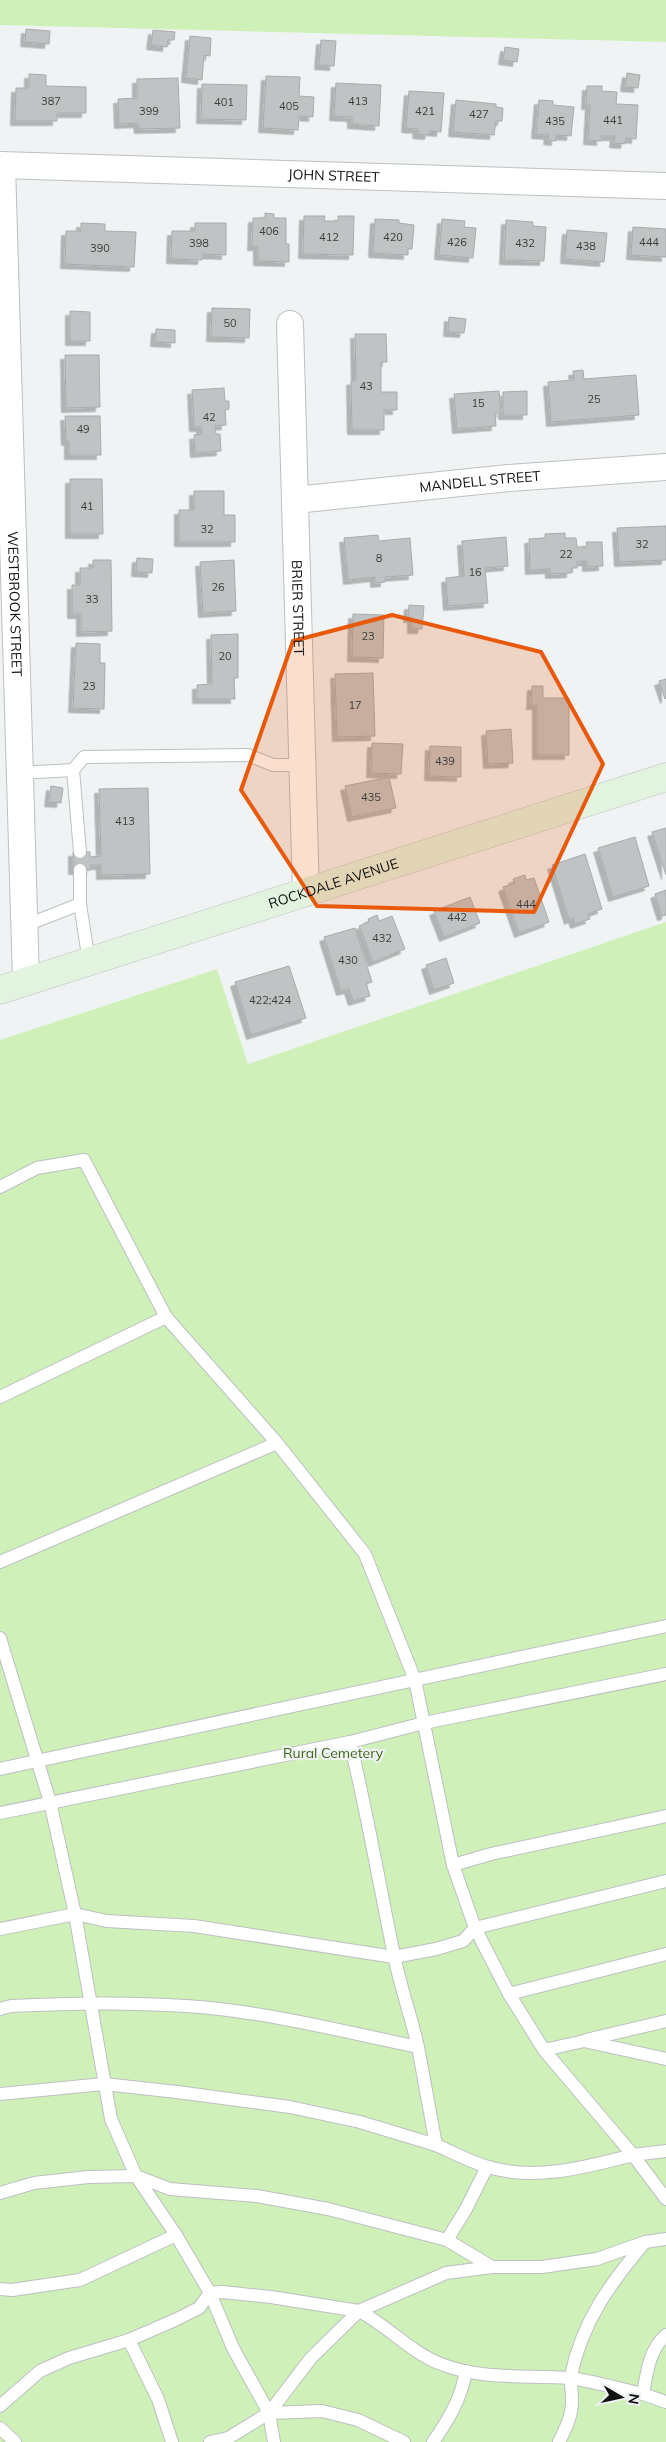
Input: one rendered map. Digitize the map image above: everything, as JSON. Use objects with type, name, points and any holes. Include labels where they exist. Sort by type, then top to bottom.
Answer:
[{"type":"main road","name":"ROCKDALE AVENUE","points":[[0,990],[666,777]]},
{"type":"street","name":"JOHN STREET","points":[[1,165],[666,186]]},
{"type":"street","name":"WESTBROOK STREET","points":[[1,165],[26,982]]},
{"type":"street","name":"BRIER STREET","points":[[290,324],[306,893]]},
{"type":"street","name":"MANDELL STREET","points":[[295,500],[509,478],[666,467]]},
{"type":"lane","points":[[80,852],[73,770],[84,757],[248,755],[274,765],[302,765]]},
{"type":"lane","points":[[20,773],[73,770]]},
{"type":"lane","points":[[80,870],[80,904],[89,962]]},
{"type":"lane","points":[[24,926],[80,904]]},
{"type":"lane","points":[[0,1187],[37,1168],[84,1160],[166,1317],[277,1443],[365,1554],[415,1680],[453,1865],[475,1928],[509,1994],[544,2050],[633,2155],[666,2199]]},
{"type":"lane","points":[[0,1397],[166,1317]]},
{"type":"lane","points":[[0,1562],[277,1443]]},
{"type":"lane","points":[[0,1769],[666,1626]]},
{"type":"lane","points":[[0,1638],[50,1802],[92,2002],[111,2119],[136,2176],[176,2235],[210,2294],[233,2348],[269,2413],[274,2442]]},
{"type":"lane","points":[[0,1813],[350,1742],[424,1723],[666,1674]]},
{"type":"lane","points":[[350,1742],[369,1824],[394,1957],[410,2008],[436,2145]]},
{"type":"lane","points":[[453,1865],[491,1854],[666,1816]]},
{"type":"lane","points":[[0,1929],[75,1914],[107,1920],[194,1926],[394,1957],[436,1949],[463,1941],[475,1928],[666,1881]]},
{"type":"lane","points":[[509,1994],[666,1954]]},
{"type":"lane","points":[[0,2009],[11,2006],[92,2002],[187,2006],[279,2018],[418,2047]]},
{"type":"lane","points":[[544,2050],[666,2021]]},
{"type":"lane","points":[[584,2040],[666,2059]]},
{"type":"lane","points":[[0,2094],[104,2084],[290,2107],[360,2122],[436,2145],[486,2167],[527,2172],[561,2171],[592,2166],[633,2155],[666,2151]]},
{"type":"lane","points":[[447,2240],[466,2209],[486,2167]]},
{"type":"lane","points":[[0,2193],[34,2183],[88,2177],[136,2176],[170,2189],[257,2196],[328,2209],[447,2240],[492,2267]]},
{"type":"lane","points":[[0,2289],[12,2290],[80,2280],[176,2235]]},
{"type":"lane","points":[[210,2442],[228,2438],[269,2413],[311,2358],[359,2311],[446,2273],[492,2267],[542,2267],[597,2258],[645,2242],[666,2239]]},
{"type":"lane","points":[[559,2442],[571,2413],[570,2378],[579,2344],[590,2317],[615,2278],[645,2242]]},
{"type":"lane","points":[[0,2406],[40,2371],[69,2358],[129,2340],[199,2308],[210,2294],[222,2292],[359,2311],[378,2321],[423,2357],[466,2372],[570,2378],[643,2394],[666,2402]]},
{"type":"lane","points":[[643,2394],[650,2359],[660,2341],[666,2335]]},
{"type":"lane","points":[[129,2340],[158,2399],[172,2442]]},
{"type":"lane","points":[[434,2442],[452,2415],[462,2390],[466,2372]]},
{"type":"lane","points":[[269,2413],[322,2411],[358,2420],[404,2442]]},
{"type":"lane","points":[[0,2428],[15,2442]]},
{"type":"highlighted area","points":[[392,615],[541,652],[603,764],[534,912],[317,906],[241,790],[293,641]]},
{"type":"green space","points":[[0,0],[666,0],[666,42],[0,25]]},
{"type":"green space","name":"Rural Cemetery","points":[[666,922],[666,2442],[0,2442],[0,1040],[217,969],[248,1064]]},
{"type":"building","points":[[26,29],[50,31],[49,44],[25,42]]},
{"type":"building","points":[[153,30],[175,32],[174,40],[168,40],[167,47],[151,45]]},
{"type":"building","points":[[190,36],[211,38],[210,56],[204,55],[202,80],[186,78]]},
{"type":"building","points":[[321,40],[336,41],[334,66],[319,65]]},
{"type":"building","points":[[505,47],[519,49],[517,62],[503,60]]},
{"type":"building","points":[[627,73],[640,75],[638,88],[625,87]]},
{"type":"building","points":[[29,74],[46,75],[46,86],[86,87],[86,113],[57,113],[57,121],[15,121],[16,88],[29,88]]},
{"type":"building","points":[[266,76],[300,77],[299,96],[314,97],[313,117],[299,116],[298,130],[263,128]]},
{"type":"building","points":[[178,78],[180,128],[139,129],[138,123],[119,124],[118,99],[137,98],[137,79]]},
{"type":"building","points":[[336,83],[381,85],[379,126],[352,124],[352,117],[334,116]]},
{"type":"building","points":[[202,84],[247,85],[246,120],[201,119]]},
{"type":"building","points":[[587,86],[602,86],[602,91],[617,92],[616,104],[638,105],[636,139],[626,138],[625,144],[614,143],[615,136],[601,136],[601,141],[588,140],[590,105],[586,105]]},
{"type":"building","points":[[409,91],[444,93],[441,132],[430,131],[429,135],[417,134],[418,129],[406,128]]},
{"type":"building","points":[[456,100],[496,104],[496,107],[503,108],[502,121],[496,121],[494,135],[453,132]]},
{"type":"building","points":[[539,100],[553,101],[553,105],[574,107],[571,136],[556,135],[556,141],[548,140],[549,135],[536,134]]},
{"type":"building","points":[[265,213],[274,214],[274,218],[286,218],[286,244],[289,244],[289,262],[258,261],[258,246],[252,246],[253,218],[265,218]]},
{"type":"building","points":[[304,216],[325,216],[324,221],[338,221],[338,216],[354,216],[353,255],[303,254]]},
{"type":"building","points":[[375,219],[399,220],[399,223],[414,225],[412,249],[408,249],[408,255],[373,253]]},
{"type":"building","points":[[442,219],[465,221],[464,227],[476,228],[473,258],[439,255]]},
{"type":"building","points":[[506,220],[533,222],[533,226],[546,227],[544,261],[504,260]]},
{"type":"building","points":[[81,223],[105,224],[105,231],[136,232],[134,267],[65,264],[66,231],[81,231]]},
{"type":"building","points":[[195,223],[226,223],[226,255],[203,254],[202,260],[171,259],[172,231],[195,231]]},
{"type":"building","points":[[633,227],[666,229],[666,257],[631,255]]},
{"type":"building","points":[[567,230],[607,233],[604,262],[565,259]]},
{"type":"building","points":[[212,308],[250,309],[249,338],[211,337]]},
{"type":"building","points":[[70,311],[90,312],[90,341],[70,341]]},
{"type":"building","points":[[449,317],[466,319],[464,333],[448,332]]},
{"type":"building","points":[[156,329],[175,330],[175,343],[155,342]]},
{"type":"building","points":[[355,334],[386,334],[387,362],[381,362],[381,392],[397,392],[397,410],[384,410],[384,430],[352,430],[351,381],[356,380]]},
{"type":"building","points":[[65,355],[99,355],[100,407],[66,408]]},
{"type":"building","points":[[583,370],[584,379],[636,375],[639,415],[551,422],[548,382],[574,380],[573,371]]},
{"type":"building","points":[[224,388],[225,401],[229,401],[229,409],[225,410],[226,425],[215,426],[216,434],[220,434],[221,451],[195,453],[194,435],[202,434],[201,427],[194,427],[192,390]]},
{"type":"building","points":[[499,391],[501,413],[495,413],[496,426],[457,429],[454,394]]},
{"type":"building","points":[[527,391],[527,415],[503,415],[503,392]]},
{"type":"building","points":[[65,416],[100,416],[101,455],[69,455],[69,441],[66,441]]},
{"type":"building","points":[[70,479],[102,479],[103,534],[70,534]]},
{"type":"building","points":[[194,491],[224,491],[224,515],[235,515],[235,542],[179,542],[179,510],[194,510]]},
{"type":"building","points":[[666,526],[666,560],[619,562],[617,528]]},
{"type":"building","points":[[565,533],[565,538],[576,538],[577,547],[587,547],[586,542],[602,542],[603,566],[587,567],[587,561],[577,562],[577,568],[571,568],[571,573],[550,574],[550,569],[530,570],[529,539],[545,538],[545,534]]},
{"type":"building","points":[[378,535],[379,541],[410,538],[413,575],[385,577],[385,582],[375,583],[375,577],[348,580],[344,538]]},
{"type":"building","points":[[506,537],[508,566],[485,568],[488,603],[448,606],[446,578],[464,576],[462,541]]},
{"type":"building","points":[[137,558],[153,559],[152,573],[136,572]]},
{"type":"building","points":[[93,560],[111,560],[112,631],[81,632],[81,614],[72,614],[72,585],[80,585],[80,568],[93,568]]},
{"type":"building","points":[[234,560],[236,611],[203,613],[200,562]]},
{"type":"building","points":[[409,605],[424,606],[422,629],[412,629],[412,618],[408,618]]},
{"type":"building","points":[[353,614],[384,615],[383,658],[352,657]]},
{"type":"building","points":[[238,634],[238,678],[234,678],[235,699],[197,699],[197,685],[212,684],[211,635]]},
{"type":"building","points":[[76,643],[100,644],[100,663],[105,663],[104,709],[73,708]]},
{"type":"building","points":[[373,673],[375,736],[337,737],[335,674]]},
{"type":"building","points":[[666,679],[666,698],[665,699],[659,681]]},
{"type":"building","points":[[532,686],[543,686],[543,698],[569,698],[569,755],[537,755],[537,705],[531,705]]},
{"type":"building","points":[[511,729],[513,763],[488,764],[486,731]]},
{"type":"building","points":[[372,743],[403,744],[401,774],[371,773]]},
{"type":"building","points":[[430,746],[461,747],[461,777],[429,776]]},
{"type":"building","points":[[389,777],[396,808],[352,817],[345,786]]},
{"type":"building","points":[[51,786],[63,788],[61,803],[49,802]]},
{"type":"building","points":[[148,788],[150,874],[101,875],[101,865],[91,865],[91,870],[73,870],[73,852],[90,852],[90,857],[101,856],[99,789]]},
{"type":"building","points":[[666,828],[666,875],[652,832]]},
{"type":"building","points":[[635,837],[649,886],[613,897],[598,848]]},
{"type":"building","points":[[585,854],[602,909],[588,914],[590,919],[575,924],[573,918],[569,920],[552,865]]},
{"type":"building","points":[[525,875],[526,880],[534,878],[549,922],[519,933],[503,887],[515,883],[513,879]]},
{"type":"building","points":[[666,890],[666,915],[662,916],[655,894]]},
{"type":"building","points":[[470,897],[480,923],[444,937],[434,911]]},
{"type":"building","points":[[377,915],[379,921],[392,916],[405,949],[373,962],[359,926],[369,922],[368,919]]},
{"type":"building","points":[[355,928],[372,982],[366,984],[370,996],[353,1001],[349,989],[341,991],[324,937]]},
{"type":"building","points":[[446,958],[454,983],[434,990],[426,965]]},
{"type":"building","points":[[289,966],[306,1018],[251,1035],[235,982]]}]
